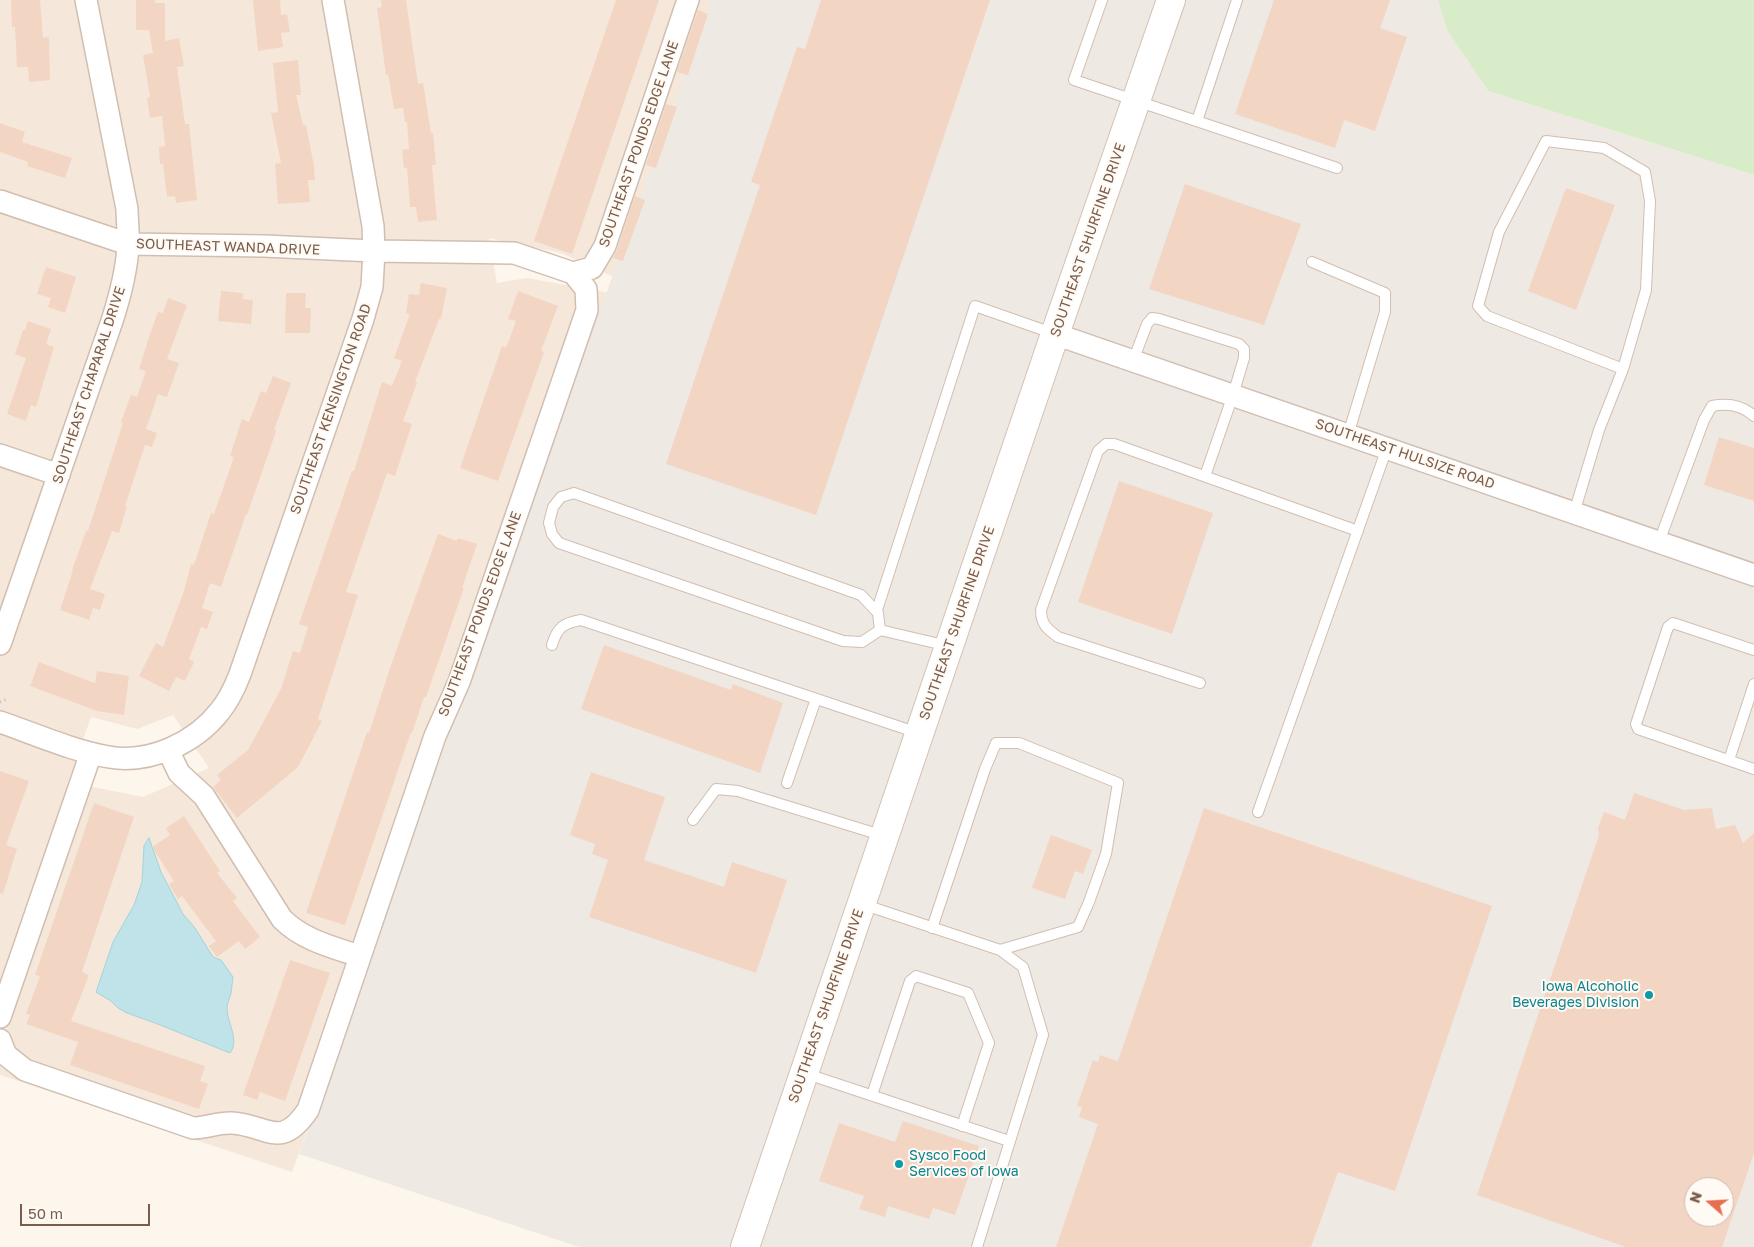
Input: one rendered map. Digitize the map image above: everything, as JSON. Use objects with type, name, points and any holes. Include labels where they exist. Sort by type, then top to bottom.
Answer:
[{"type":"street","name":"SOUTHEAST CHAPARAL DRIVE","points":[[0,644],[123,286],[128,244],[127,209],[86,0]]},
{"type":"street","name":"SOUTHEAST KENSINGTON ROAD","points":[[0,722],[91,753],[111,757],[132,758],[168,750],[204,728],[220,711],[232,693],[363,319],[372,287],[373,226],[333,0]]},
{"type":"street","name":"SOUTHEAST PONDS EDGE LANE","points":[[0,1040],[6,1055],[25,1070],[193,1128],[232,1123],[274,1134],[281,1133],[296,1126],[308,1110],[435,736],[459,682],[587,310],[586,289],[573,273],[592,268],[605,246],[688,0]]},
{"type":"street","name":"SOUTHEAST SHURFINE DRIVE","points":[[745,1247],[803,1072],[1171,0]]},
{"type":"street","name":"SOUTHEAST WANDA DRIVE","points":[[0,201],[128,244],[264,246],[374,252]]},
{"type":"street","points":[[374,252],[514,254],[573,273]]},
{"type":"street","name":"SOUTHEAST HULSIZE ROAD","points":[[1056,334],[1754,575]]},
{"type":"street","points":[[0,455],[59,475]]},
{"type":"street","points":[[168,750],[179,773],[204,796],[282,919],[298,933],[359,956]]},
{"type":"street","points":[[0,1017],[91,753]]},
{"type":"lane","points":[[1102,0],[1074,80],[1337,168]]},
{"type":"lane","points":[[1197,121],[1237,0]]},
{"type":"lane","points":[[1574,513],[1599,430],[1623,369],[1646,290],[1650,202],[1645,172],[1604,148],[1546,141],[1499,232],[1478,306],[1487,316],[1623,369]]},
{"type":"lane","points":[[1312,262],[1385,293],[1385,312],[1348,435]]},
{"type":"lane","points":[[880,630],[877,610],[975,306],[1056,334]]},
{"type":"lane","points":[[1133,361],[1147,324],[1152,318],[1159,318],[1239,344],[1244,349],[1244,358],[1233,395],[1205,476]]},
{"type":"lane","points":[[1659,542],[1704,420],[1712,406],[1726,404],[1748,410],[1754,416]]},
{"type":"lane","points":[[1200,683],[1058,637],[1048,630],[1041,620],[1040,610],[1098,451],[1106,444],[1114,444],[1358,530]]},
{"type":"lane","points":[[1258,812],[1387,448]]},
{"type":"lane","points":[[877,610],[861,595],[574,493],[561,497],[553,507],[549,523],[552,534],[559,543],[843,641],[862,642],[880,630],[949,647]]},
{"type":"lane","points":[[552,645],[556,631],[569,622],[581,620],[919,734]]},
{"type":"lane","points":[[1754,650],[1674,623],[1668,627],[1636,724],[1638,729],[1754,769]]},
{"type":"lane","points":[[1729,760],[1754,684]]},
{"type":"lane","points":[[787,783],[816,699]]},
{"type":"lane","points":[[932,928],[984,769],[996,743],[1019,743],[1118,783],[1106,854],[1090,902],[1078,927],[1000,950]]},
{"type":"lane","points":[[693,820],[716,789],[738,791],[884,836]]},
{"type":"lane","points":[[861,904],[1000,950],[1023,967],[1044,1035],[977,1247]]},
{"type":"lane","points":[[872,1095],[910,981],[916,976],[968,993],[989,1043],[962,1126]]},
{"type":"lane","points":[[803,1072],[1009,1142]]},
{"type":"path","points":[[0,702],[7,699]]},
{"type":"shaded area","points":[[0,0],[714,0],[616,278],[561,253],[489,238],[497,283],[527,278],[610,293],[292,1172],[0,1075]],"holes":[[[173,715],[209,768],[143,797],[68,782],[91,717],[137,729]]]},
{"type":"shaded area","points":[[711,0],[1438,0],[1447,30],[1488,91],[1754,175],[1754,1247],[579,1247],[299,1154]]},
{"type":"green space","points":[[1438,0],[1754,0],[1754,175],[1488,91],[1447,30]]},
{"type":"water","points":[[149,838],[161,872],[183,914],[195,928],[213,957],[221,960],[233,977],[231,993],[227,1004],[234,1043],[230,1053],[127,1013],[96,992],[113,942],[134,905],[142,882],[144,846]]},
{"type":"building","points":[[11,0],[40,0],[43,38],[49,37],[50,80],[29,82],[28,67],[17,67],[15,27],[12,27]]},
{"type":"building","points":[[136,0],[155,0],[155,3],[165,3],[165,41],[179,38],[184,66],[177,67],[185,124],[189,124],[197,200],[176,203],[175,196],[167,197],[163,164],[160,164],[159,147],[165,146],[162,116],[150,118],[147,98],[150,97],[143,55],[153,53],[149,30],[136,30]]},
{"type":"building","points":[[253,0],[280,0],[281,15],[287,14],[290,32],[281,33],[283,47],[258,51]]},
{"type":"building","points":[[381,0],[406,0],[418,84],[423,83],[431,133],[433,133],[436,165],[432,165],[437,220],[418,222],[416,207],[410,207],[407,168],[404,168],[402,150],[409,149],[407,122],[405,122],[403,108],[394,109],[388,74],[386,75],[377,8],[382,7]]},
{"type":"building","points":[[616,0],[659,0],[572,254],[534,241]]},
{"type":"building","points":[[821,0],[990,0],[816,515],[666,464],[760,185],[751,182],[797,47],[805,49]]},
{"type":"building","points":[[1274,0],[1390,0],[1380,28],[1407,37],[1375,131],[1344,120],[1335,148],[1235,114]]},
{"type":"building","points":[[698,10],[708,14],[688,75],[677,72]]},
{"type":"building","points":[[298,60],[301,95],[296,95],[303,125],[306,125],[315,180],[308,180],[310,202],[278,204],[275,164],[281,163],[271,113],[278,112],[273,63]]},
{"type":"building","points":[[666,104],[677,107],[656,168],[646,165]]},
{"type":"building","points":[[0,123],[25,132],[22,142],[72,158],[65,178],[27,166],[28,162],[0,152]]},
{"type":"building","points":[[1185,184],[1301,224],[1264,325],[1149,289]]},
{"type":"building","points":[[1566,188],[1615,205],[1576,310],[1528,291]]},
{"type":"building","points":[[635,196],[645,200],[623,261],[613,258]]},
{"type":"building","points":[[46,267],[76,277],[65,313],[48,307],[51,298],[37,294]]},
{"type":"building","points":[[421,283],[447,288],[441,319],[439,319],[415,382],[417,383],[403,421],[412,424],[395,476],[387,473],[346,592],[358,595],[318,719],[322,721],[298,767],[237,818],[213,787],[221,780],[217,775],[248,750],[281,689],[293,651],[300,653],[308,627],[299,624],[352,471],[354,471],[382,382],[392,386],[402,361],[394,358],[410,314],[406,313],[409,294],[419,295]]},
{"type":"building","points":[[221,291],[243,293],[243,299],[253,300],[251,324],[218,321]]},
{"type":"building","points":[[518,291],[558,306],[541,351],[544,352],[498,481],[460,468],[502,346],[506,348],[516,321],[508,319]]},
{"type":"building","points":[[286,293],[306,293],[305,308],[311,308],[310,333],[285,333]]},
{"type":"building","points":[[168,298],[187,305],[167,359],[179,363],[167,397],[158,394],[146,429],[157,433],[152,447],[145,445],[125,506],[127,506],[119,533],[112,531],[90,589],[105,594],[100,610],[93,608],[89,620],[60,610],[72,570],[86,531],[88,531],[123,423],[121,422],[131,395],[137,397],[146,371],[139,369],[150,334],[158,312],[163,313]]},
{"type":"building","points":[[28,321],[51,329],[46,344],[54,347],[36,407],[31,405],[26,421],[7,414],[26,358],[15,354]]},
{"type":"building","points":[[273,376],[291,383],[274,430],[276,431],[221,587],[210,583],[202,608],[213,612],[207,629],[201,627],[189,659],[194,662],[185,681],[176,677],[169,691],[139,676],[156,643],[163,647],[184,591],[191,564],[194,565],[211,513],[214,514],[234,457],[230,456],[242,419],[249,422],[261,391],[266,393]]},
{"type":"building","points":[[1719,437],[1754,448],[1754,501],[1704,485]]},
{"type":"building","points":[[1119,481],[1213,513],[1172,634],[1078,602]]},
{"type":"building","points":[[438,534],[457,541],[458,538],[477,544],[462,588],[464,588],[426,697],[424,697],[411,732],[345,925],[306,913],[367,732],[369,733]]},
{"type":"building","points":[[604,645],[731,690],[733,684],[783,703],[760,773],[581,709]]},
{"type":"building","points":[[39,662],[95,683],[97,671],[129,676],[124,715],[97,711],[30,686]]},
{"type":"building","points":[[0,771],[29,781],[6,845],[17,849],[3,894],[0,893]]},
{"type":"building","points":[[591,772],[665,797],[644,860],[724,887],[732,862],[787,880],[756,973],[589,917],[608,860],[592,854],[595,844],[570,835]]},
{"type":"building","name":"Iowa Alcoholic Beverages Division","points":[[1634,793],[1684,810],[1712,808],[1716,829],[1735,825],[1743,843],[1754,833],[1754,1153],[1734,1212],[1734,1177],[1684,1177],[1684,1227],[1729,1227],[1722,1247],[1626,1247],[1477,1195],[1599,835],[1598,828],[1604,812],[1625,820]]},
{"type":"building","points":[[94,803],[134,817],[82,972],[89,975],[71,1021],[205,1066],[200,1081],[208,1084],[199,1109],[70,1065],[78,1042],[26,1024],[30,1015],[26,1014],[40,976],[35,975]]},
{"type":"building","points":[[1204,808],[1492,906],[1395,1191],[1338,1172],[1311,1247],[1056,1247],[1098,1124],[1079,1117],[1082,1107],[1077,1106],[1093,1060],[1098,1062],[1100,1055],[1118,1061]]},
{"type":"building","points":[[184,816],[220,871],[217,873],[237,898],[233,901],[260,937],[245,949],[239,941],[217,957],[209,946],[216,941],[182,896],[178,899],[169,884],[174,881],[152,847],[170,835],[166,828]]},
{"type":"building","points":[[1051,835],[1092,850],[1083,874],[1075,871],[1065,899],[1032,888]]},
{"type":"building","points":[[290,960],[330,973],[285,1101],[260,1092],[257,1100],[243,1095]]},
{"type":"building","name":"Sysco Food Services of Iowa","points":[[903,1121],[979,1146],[955,1215],[933,1208],[929,1219],[888,1206],[885,1217],[859,1209],[864,1196],[819,1181],[839,1123],[895,1142]]},
{"type":"place","name":"Iowa Alcoholic Beverages Division","points":[[1649,995]]},
{"type":"place","name":"Sysco Food Services of Iowa","points":[[899,1164]]}]
